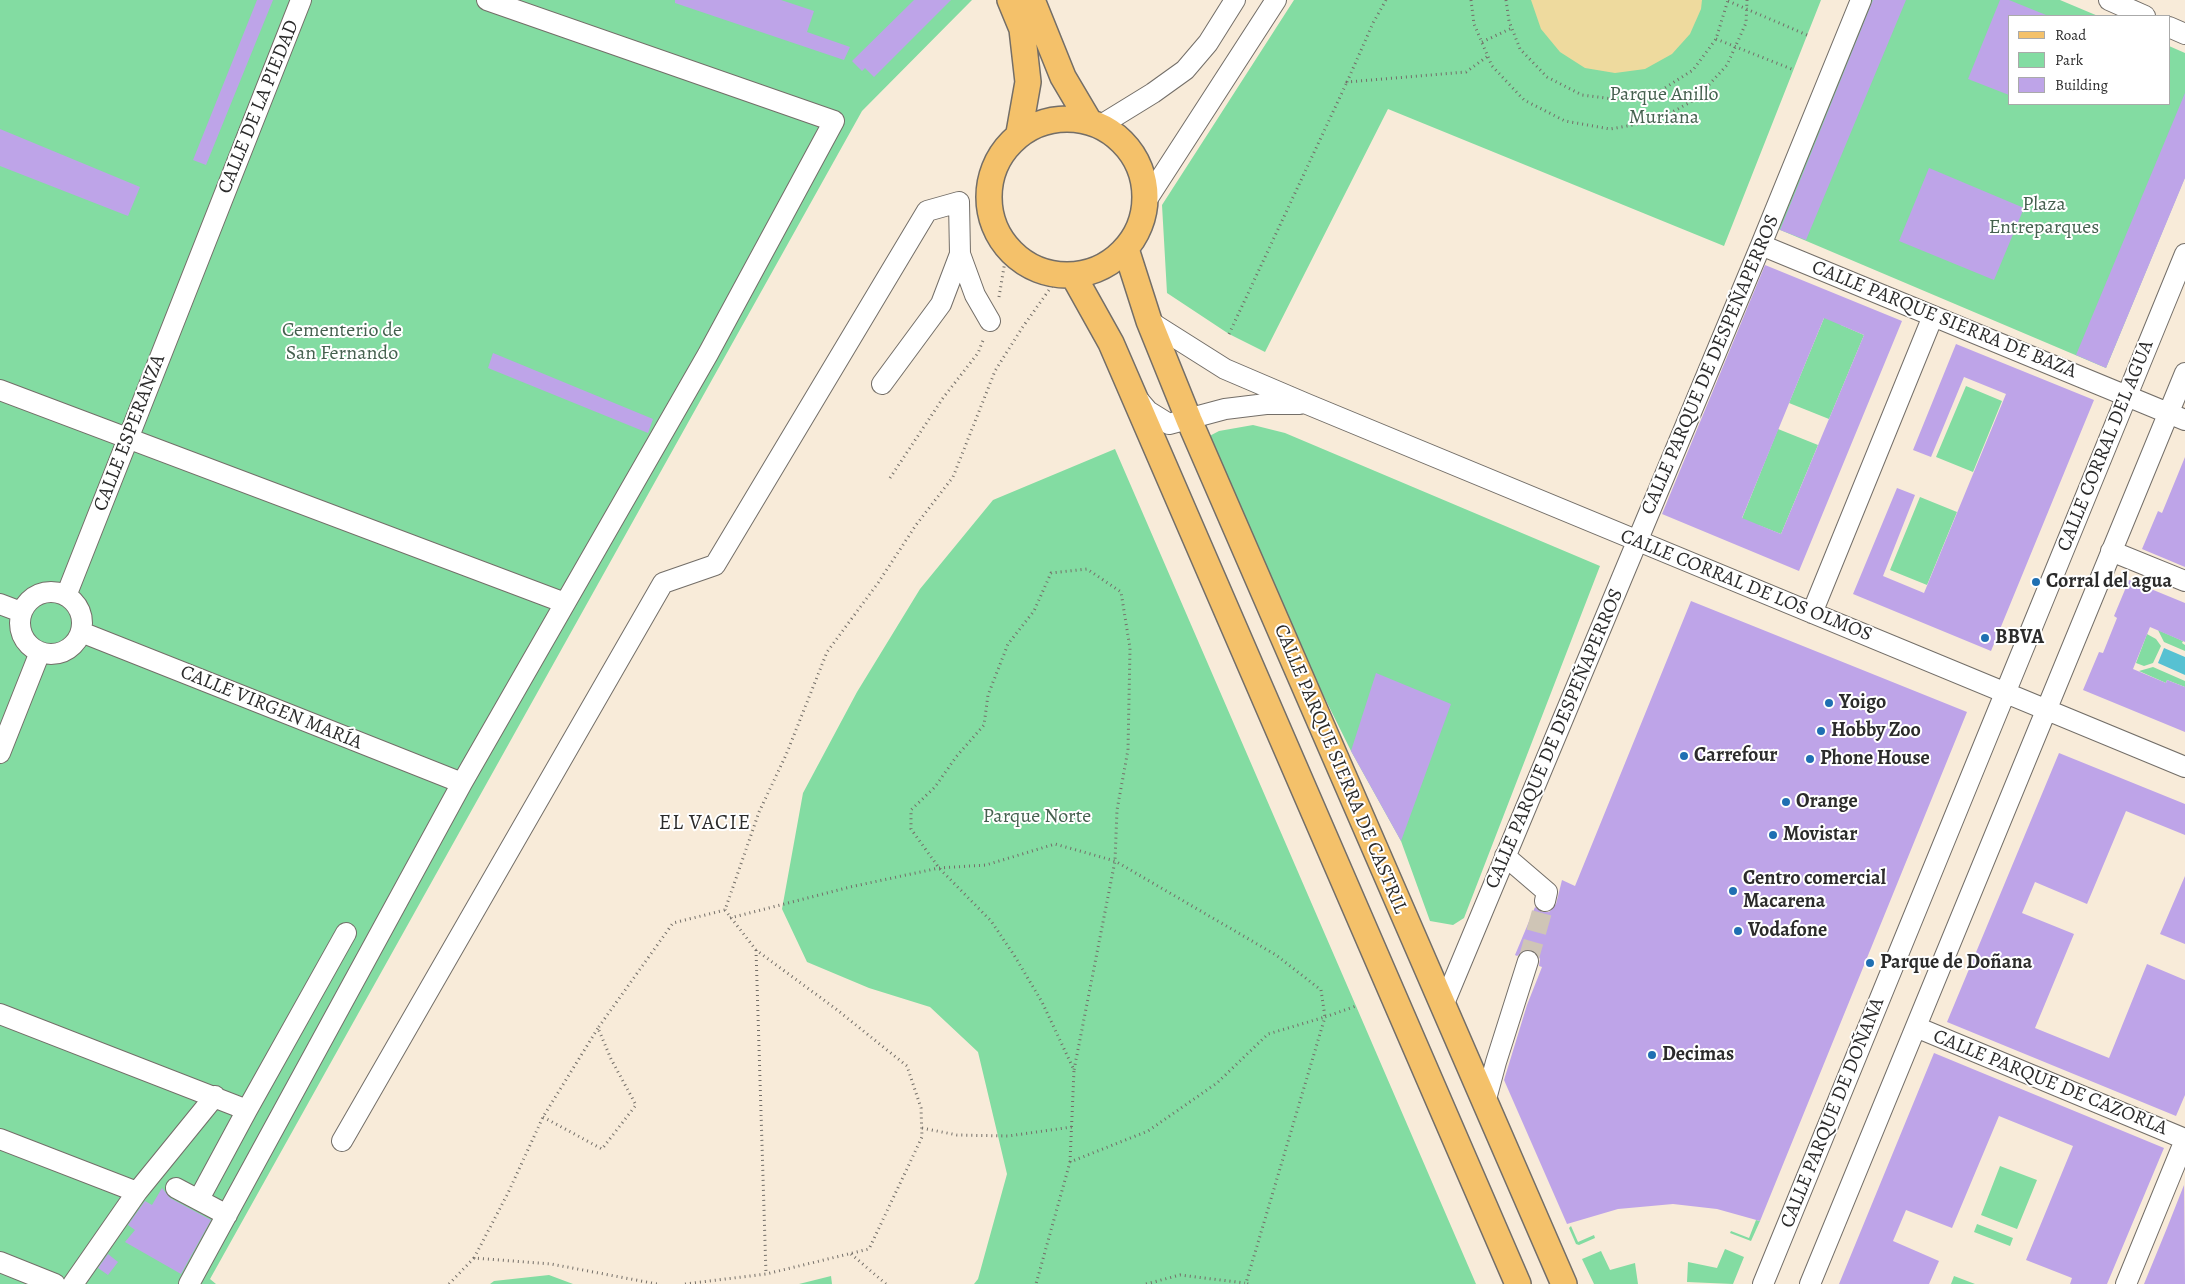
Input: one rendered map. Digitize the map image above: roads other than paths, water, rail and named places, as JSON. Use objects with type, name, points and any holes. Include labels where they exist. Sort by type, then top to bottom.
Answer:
[{"type":"main road","points":[[1010,0],[1022,29],[1028,82],[1019,133],[993,168],[989,210],[1007,249],[1029,266],[1066,275],[1102,268],[1126,249],[1140,227],[1146,201],[1142,170],[1126,143],[1095,123],[1063,77],[1032,0]]},
{"type":"main road","points":[[1019,133],[1052,119],[1095,123]]},
{"type":"main road","name":"CALLE PARQUE SIERRA DE CASTRIL","points":[[1126,249],[1149,321],[1189,420],[1564,1284]]},
{"type":"main road","name":"CALLE PARQUE SIERRA DE CASTRIL","points":[[1066,275],[1111,342],[1518,1284]]},
{"type":"street","name":"CALLE DE LA PIEDAD","points":[[194,270],[301,0]]},
{"type":"street","points":[[189,1284],[462,783],[708,354],[834,120],[486,0]]},
{"type":"street","points":[[1095,123],[1153,93],[1185,70],[1208,43],[1235,0]]},
{"type":"street","points":[[1146,201],[1276,0]]},
{"type":"street","name":"CALLE PARQUE DE DESPEÑAPERROS","points":[[1443,1006],[1761,245],[1861,0]]},
{"type":"street","points":[[2109,0],[2143,15]]},
{"type":"street","points":[[2170,27],[2185,34]]},
{"type":"street","points":[[342,1141],[663,583],[715,566],[927,211],[959,202],[960,254],[975,295],[990,321]]},
{"type":"street","name":"CALLE PARQUE SIERRA DE BAZA","points":[[1761,245],[2177,416]]},
{"type":"street","points":[[882,384],[941,304],[960,254]]},
{"type":"street","name":"CALLE CORRAL DEL AGUA","points":[[2005,692],[2185,254]]},
{"type":"street","name":"CALLE ESPERANZA","points":[[66,596],[194,270]]},
{"type":"street","points":[[1812,613],[1933,316]]},
{"type":"street","name":"CALLE CORRAL DE LOS OLMOS","points":[[1149,321],[1225,369],[2185,767]]},
{"type":"street","points":[[1810,1284],[2111,551],[2177,416],[2185,372]]},
{"type":"street","points":[[0,390],[565,603]]},
{"type":"street","points":[[1132,391],[1148,411],[1169,424],[1225,409],[1266,404],[1307,404]]},
{"type":"street","points":[[2111,551],[2185,582]]},
{"type":"street","points":[[58,593],[66,596],[73,601],[81,616],[81,632],[77,640],[64,651],[56,654],[40,652],[26,642],[22,635],[20,627],[21,612],[27,603],[41,594],[58,593]]},
{"type":"street","points":[[0,604],[21,612]]},
{"type":"street","name":"CALLE VIRGEN MARÍA","points":[[81,632],[462,783]]},
{"type":"street","points":[[0,753],[40,652]]},
{"type":"street","name":"CALLE PARQUE DE DOÑANA","points":[[1763,1284],[2005,692]]},
{"type":"street","points":[[1505,856],[1547,892],[1545,901]]},
{"type":"street","points":[[199,1199],[246,1110],[346,934]]},
{"type":"street","points":[[1485,1103],[1528,961]]},
{"type":"street","points":[[0,1014],[215,1096],[246,1110]]},
{"type":"street","name":"CALLE PARQUE DE CAZORLA","points":[[1916,1027],[2185,1139]]},
{"type":"street","points":[[73,1284],[137,1192],[215,1096]]},
{"type":"street","points":[[0,1139],[137,1192]]},
{"type":"street","points":[[2126,1284],[2185,1139]]},
{"type":"street","points":[[176,1188],[227,1215]]},
{"type":"street","points":[[0,1262],[55,1284]]},
{"type":"water","points":[[2164,648],[2185,657],[2185,675],[2158,663]]},
{"type":"tunnel","points":[[1528,961],[1545,901]]},
{"type":"place","name":"Corral del agua","points":[[2036,582]]},
{"type":"place","name":"BBVA","points":[[1985,638]]},
{"type":"place","name":"Yoigo","points":[[1829,703]]},
{"type":"place","name":"Hobby Zoo","points":[[1821,731]]},
{"type":"place","name":"Carrefour","points":[[1684,756]]},
{"type":"place","name":"Phone House","points":[[1810,759]]},
{"type":"place","name":"Orange","points":[[1786,802]]},
{"type":"place","name":"Movistar","points":[[1773,835]]},
{"type":"place","name":"Centro comercial Macarena","points":[[1733,891]]},
{"type":"place","name":"Vodafone","points":[[1738,931]]},
{"type":"place","name":"Parque de Doñana","points":[[1870,963]]},
{"type":"place","name":"Decimas","points":[[1652,1055]]},
{"type":"district","name":"EL VACIE","points":[[705,824]]},
{"type":"park label","name":"Parque Anillo Muriana","points":[[1664,106]]},
{"type":"park label","name":"Plaza Entreparques","points":[[2044,216]]},
{"type":"park label","name":"Cementerio de San Fernando","points":[[342,342]]},
{"type":"park label","name":"Parque Norte","points":[[1037,817]]}]
